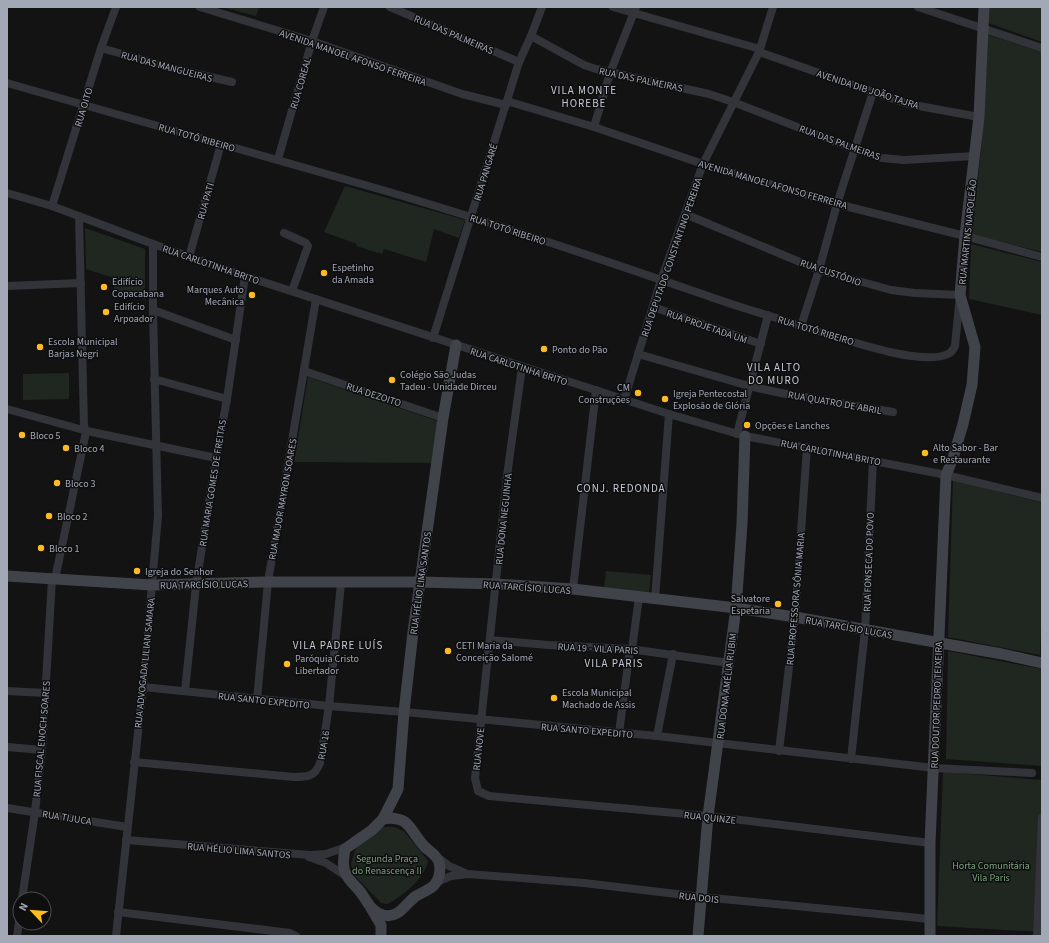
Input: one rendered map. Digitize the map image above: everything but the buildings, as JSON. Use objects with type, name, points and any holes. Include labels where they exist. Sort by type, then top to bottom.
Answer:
[{"type":"street","name":"RUA OITO","points":[[52,206],[101,48],[116,7]]},
{"type":"street","name":"AVENIDA MANOEL AFONSO FERREIRA","points":[[200,7],[312,40],[448,90],[479,99],[507,103],[594,127],[703,164],[837,204],[1042,257]]},
{"type":"street","name":"RUA COREAL","points":[[278,159],[312,40],[324,7]]},
{"type":"street","name":"RUA DAS PALMEIRAS","points":[[390,7],[519,62]]},
{"type":"street","name":"RUA PANGARÉ","points":[[433,338],[519,62],[542,7]]},
{"type":"street","name":"AVENIDA DIB JOÃO TAJRA","points":[[613,7],[635,10],[760,50],[908,104],[979,117]]},
{"type":"street","name":"RUA DEPUTADO CONSTANTINO PEREIRA","points":[[624,400],[661,280],[703,164],[760,50],[773,7]]},
{"type":"street","points":[[918,7],[1042,48]]},
{"type":"street","name":"RUA MARTINS NAPOLEÃO","points":[[946,475],[961,431],[972,385],[975,347],[960,295],[965,236],[979,117],[984,7]]},
{"type":"street","points":[[594,127],[610,73],[635,10]]},
{"type":"street","name":"RUA DAS PALMEIRAS","points":[[531,36],[584,65],[610,73],[709,94],[874,156],[891,159],[975,156]]},
{"type":"street","name":"RUA DAS MANGUEIRAS","points":[[101,48],[172,68],[232,82]]},
{"type":"street","name":"RUA TOTÓ RIBEIRO","points":[[7,83],[84,106],[278,159],[471,216],[725,302],[886,352],[918,356],[936,356],[948,354],[952,351],[955,346],[960,295]]},
{"type":"street","points":[[801,326],[819,270],[837,204],[873,92]]},
{"type":"street","name":"RUA PATI","points":[[189,257],[221,144]]},
{"type":"street","name":"RUA CARLOTINHA BRITO","points":[[7,193],[52,206],[153,244],[245,276],[669,414],[741,435],[946,475],[1042,498]]},
{"type":"street","name":"RUA CUSTÓDIO","points":[[685,214],[819,270],[891,290],[914,293],[960,295]]},
{"type":"street","name":"RUA FISCAL ENOCH SOARES","points":[[23,891],[35,812],[42,750],[53,579],[86,430],[84,426],[79,217]]},
{"type":"street","points":[[284,233],[306,243],[308,246],[292,291]]},
{"type":"street","name":"RUA ADVOGADA LILIAN SAMARA","points":[[116,936],[158,516],[154,379],[153,244]]},
{"type":"street","name":"RUA MARIA GOMES DE FREITAS","points":[[185,691],[196,585],[227,399],[245,276]]},
{"type":"street","points":[[7,286],[81,283]]},
{"type":"street","name":"RUA MAJOR MAYRON SOARES","points":[[257,699],[268,582],[316,299]]},
{"type":"street","name":"RUA PROJETADA UM","points":[[653,307],[761,344]]},
{"type":"street","points":[[153,310],[236,340]]},
{"type":"street","points":[[741,435],[749,386],[768,315]]},
{"type":"street","name":"RUA HÉLIO LIMA SANTOS","points":[[383,819],[398,788],[404,712],[413,632],[443,418],[456,345]]},
{"type":"street","name":"RUA QUATRO DE ABRIL","points":[[638,354],[749,386],[893,412]]},
{"type":"street","name":"RUA DONA NEGUINHA","points":[[481,720],[507,476],[522,367]]},
{"type":"street","name":"RUA DEZOITO","points":[[304,371],[443,418]]},
{"type":"street","points":[[154,379],[227,399]]},
{"type":"street","points":[[573,589],[596,390]]},
{"type":"street","points":[[7,410],[86,430],[216,458]]},
{"type":"street","points":[[655,599],[669,414]]},
{"type":"street","name":"RUA DONA AMÉLIA RUBIM","points":[[698,936],[708,816],[736,608],[742,531],[741,435]]},
{"type":"street","name":"RUA PROFESSORA SÔNIA MARIA","points":[[779,751],[795,617],[808,448]]},
{"type":"street","name":"RUA FONSECA DO POVO","points":[[851,759],[865,630],[873,460]]},
{"type":"street","name":"RUA DOUTOR PEDRO TEIXEIRA","points":[[930,936],[930,843],[946,475]]},
{"type":"street","name":"RUA TARCÍSIO LUCAS","points":[[7,576],[152,585],[268,582],[420,582],[496,584],[573,589],[736,608],[795,617],[939,642],[1042,663]]},
{"type":"street","name":"RUA 16","points":[[134,762],[294,778],[310,777],[316,772],[320,763],[329,706],[341,583]]},
{"type":"street","points":[[619,733],[639,597]]},
{"type":"street","name":"RUA 19 - VILA PARIS","points":[[490,640],[548,645],[631,649],[728,663]]},
{"type":"street","points":[[657,736],[672,654]]},
{"type":"street","name":"RUA SANTO EXPEDITO","points":[[142,686],[329,706],[657,736],[934,768],[1032,773]]},
{"type":"street","points":[[7,691],[46,693]]},
{"type":"street","name":"RUA NOVE","points":[[481,720],[475,782],[478,791],[489,796]]},
{"type":"street","points":[[7,747],[42,750]]},
{"type":"street","name":"RUA QUINZE","points":[[489,796],[708,816],[930,843]]},
{"type":"street","name":"RUA TIJUCA","points":[[7,808],[127,827]]},
{"type":"street","points":[[1037,936],[1042,818]]},
{"type":"street","points":[[347,877],[344,870],[343,860],[345,849],[372,830],[383,819],[399,819],[406,822],[417,840],[437,858],[449,866],[468,874]]},
{"type":"street","name":"RUA HÉLIO LIMA SANTOS","points":[[126,840],[295,855],[326,854],[350,845]]},
{"type":"street","points":[[295,855],[310,857],[321,861],[347,877],[363,895],[381,924],[381,936]]},
{"type":"street","points":[[437,858],[440,866],[437,882]]},
{"type":"street","points":[[370,908],[382,915],[390,916],[402,911],[415,897],[432,887],[437,882],[451,876],[468,874]]},
{"type":"street","name":"RUA DOIS","points":[[468,874],[584,883],[702,898],[930,919]]},
{"type":"street","points":[[118,912],[290,933],[296,936]]},
{"type":"green space","points":[[222,7],[259,7],[256,16]]},
{"type":"green space","points":[[989,7],[1042,7],[1042,42],[988,23]]},
{"type":"green space","points":[[988,35],[1042,52],[1042,252],[971,234],[981,152]]},
{"type":"green space","points":[[345,186],[465,220],[459,238],[434,229],[426,262],[384,249],[382,254],[356,246],[357,244],[324,232]]},
{"type":"green space","points":[[85,228],[145,249],[145,300],[114,290],[114,278],[86,269]]},
{"type":"green space","points":[[971,244],[1042,262],[1042,315],[969,299]]},
{"type":"green space","points":[[69,373],[69,399],[23,400],[23,374]]},
{"type":"green space","points":[[308,377],[440,422],[434,463],[294,462]]},
{"type":"green space","points":[[953,480],[1042,503],[1042,597],[1040,655],[948,637]]},
{"type":"green space","points":[[606,571],[651,575],[649,594],[604,588]]},
{"type":"green space","points":[[948,651],[1042,669],[1042,766],[946,759]]},
{"type":"green space","name":"Horta Comunitária Vila Paris","points":[[943,772],[1042,780],[1041,932],[937,926]]},
{"type":"green space","name":"Segunda Praça do Renascença II","points":[[383,827],[394,827],[404,831],[428,861],[418,880],[406,892],[387,904],[381,903],[353,874],[351,864],[358,845]]},
{"type":"place","name":"Espetinho da Amada","points":[[324,273]]},
{"type":"place","name":"Edifício Copacabana","points":[[104,287]]},
{"type":"place","name":"Marques Auto Mecânica","points":[[252,295]]},
{"type":"place","name":"Edifício Arpoador","points":[[106,312]]},
{"type":"place","name":"Escola Municipal Barjas Negri","points":[[40,347]]},
{"type":"place","name":"Ponto do Pão","points":[[544,349]]},
{"type":"place","name":"Colégio São Judas Tadeu - Unidade Dirceu","points":[[392,380]]},
{"type":"place","name":"CM Construções","points":[[638,393]]},
{"type":"place","name":"Igreja Pentecostal Explosão de Glória","points":[[665,399]]},
{"type":"place","name":"Opções e Lanches","points":[[747,425]]},
{"type":"place","name":"Bloco 5","points":[[22,435]]},
{"type":"place","name":"Bloco 4","points":[[66,448]]},
{"type":"place","name":"Alto Sabor - Bar e Restaurante","points":[[925,453]]},
{"type":"place","name":"Bloco 3","points":[[57,483]]},
{"type":"place","name":"Bloco 2","points":[[49,516]]},
{"type":"place","name":"Bloco 1","points":[[41,548]]},
{"type":"place","name":"Igreja do Senhor","points":[[137,571]]},
{"type":"place","name":"Salvatore Espetaria","points":[[778,604]]},
{"type":"place","name":"CETI Maria da Conceição Salomé","points":[[448,651]]},
{"type":"place","name":"Paróquia Cristo Libertador","points":[[287,664]]},
{"type":"place","name":"Escola Municipal Machado de Assis","points":[[554,698]]},
{"type":"district","name":"VILA MONTE HOREBE","points":[[584,96]]},
{"type":"district","name":"VILA ALTO DO MURO","points":[[774,373]]},
{"type":"district","name":"CONJ. REDONDA","points":[[621,488]]},
{"type":"district","name":"VILA PADRE LUÍS","points":[[338,645]]},
{"type":"district","name":"VILA PARIS","points":[[614,663]]}]
